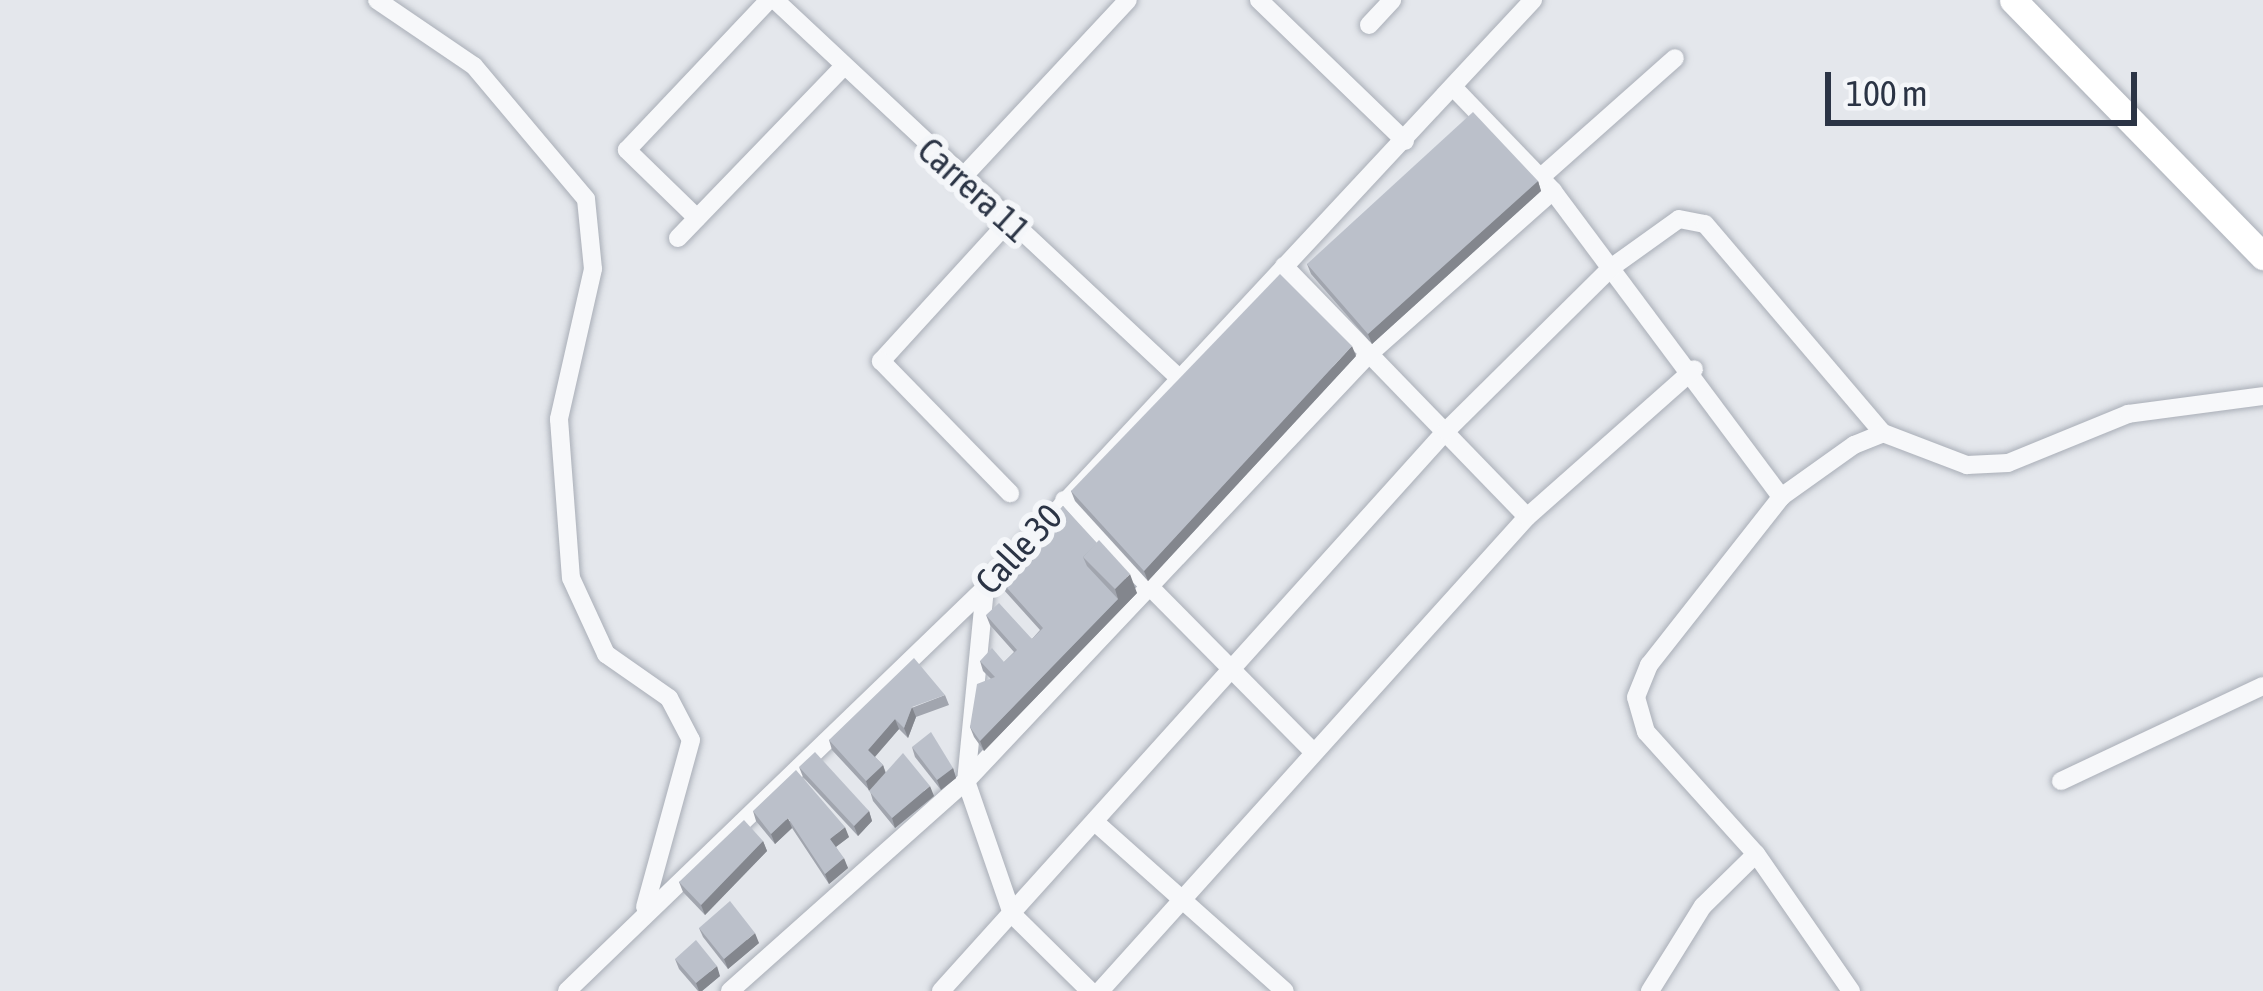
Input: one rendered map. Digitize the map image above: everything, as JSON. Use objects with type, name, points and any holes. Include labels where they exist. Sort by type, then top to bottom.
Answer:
[{"type":"street","points":[[377,0],[474,66],[586,199],[593,268],[559,419],[572,578],[606,654],[669,698],[691,740],[645,908]]},
{"type":"street","points":[[1259,0],[1405,141]]},
{"type":"street","points":[[1369,25],[1392,0]]},
{"type":"street","name":"Calle 30","points":[[578,988],[645,908],[985,588],[1177,376],[1405,141],[1533,0]]},
{"type":"street","points":[[2013,0],[2263,256]]},
{"type":"street","points":[[960,180],[1125,1]]},
{"type":"street","points":[[697,218],[627,150],[762,3]]},
{"type":"street","name":"Carrera 11","points":[[762,3],[844,66],[960,180],[1177,376]]},
{"type":"street","points":[[730,991],[966,781],[1369,355],[1675,58]]},
{"type":"street","points":[[678,238],[844,66]]},
{"type":"street","points":[[1454,88],[1547,184],[1694,368],[1781,497]]},
{"type":"street","points":[[941,991],[1446,430],[1612,267],[1679,219],[1705,224],[1883,433],[1967,465],[2008,463],[2128,414],[2263,396]]},
{"type":"street","points":[[1009,220],[881,361],[1010,493]]},
{"type":"street","points":[[1283,266],[1526,517]]},
{"type":"street","points":[[1100,991],[1526,517],[1694,368]]},
{"type":"street","points":[[1851,991],[1756,854],[1646,732],[1636,698],[1781,497],[1883,433]]},
{"type":"street","points":[[1064,500],[1312,752]]},
{"type":"street","points":[[985,588],[966,781],[1012,914],[1090,991]]},
{"type":"street","points":[[2061,781],[2263,686]]},
{"type":"street","points":[[1095,822],[1272,987]]},
{"type":"street","points":[[1651,991],[1703,906],[1756,854]]},
{"type":"building","points":[[1473,112],[1538,181],[1368,334],[1307,264]]},
{"type":"building","points":[[1280,274],[1352,346],[1144,571],[1071,491]]},
{"type":"building","points":[[1063,506],[1097,543],[1083,557],[1118,599],[980,741],[970,727],[977,684],[995,677],[980,661],[992,648],[1004,662],[1017,650],[986,615],[999,603],[1032,639],[1043,628],[999,579]]},
{"type":"building","points":[[1099,540],[1130,574],[1115,589],[1083,557]]},
{"type":"building","points":[[914,658],[945,695],[912,707],[904,728],[895,719],[868,750],[883,765],[866,781],[829,740]]},
{"type":"building","points":[[931,732],[953,768],[937,780],[912,747]]},
{"type":"building","points":[[815,752],[869,811],[854,826],[799,767]]},
{"type":"building","points":[[903,753],[930,786],[892,818],[869,791]]},
{"type":"building","points":[[796,770],[845,827],[830,839],[844,858],[825,874],[788,818],[771,834],[753,811]]},
{"type":"building","points":[[744,820],[763,841],[701,905],[679,882]]},
{"type":"building","points":[[730,901],[755,933],[724,959],[699,928]]},
{"type":"building","points":[[696,940],[717,966],[696,983],[675,959]]}]
